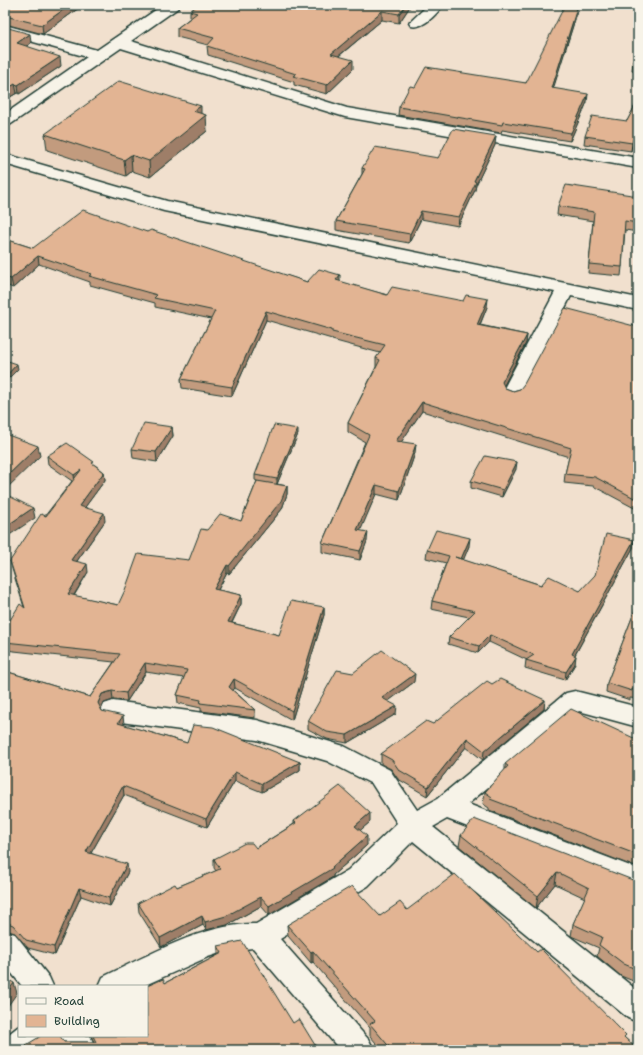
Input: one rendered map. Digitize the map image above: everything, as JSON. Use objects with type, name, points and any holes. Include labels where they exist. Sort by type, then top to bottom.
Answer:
[{"type":"street","points":[[5,121],[173,5]]},
{"type":"street","points":[[416,23],[436,5]]},
{"type":"street","points":[[5,29],[100,56]]},
{"type":"street","points":[[119,42],[345,112],[638,163]]},
{"type":"street","points":[[5,159],[164,206],[564,290],[638,304]]},
{"type":"street","points":[[512,392],[564,290]]},
{"type":"street","points":[[115,985],[210,943],[250,935],[260,936],[358,878],[412,825],[446,807],[575,700],[638,717]]},
{"type":"street","points":[[113,711],[257,730],[335,753],[381,777],[412,825],[638,1009]]},
{"type":"street","points":[[446,807],[638,881]]},
{"type":"street","points":[[260,936],[359,1050]]},
{"type":"street","points":[[5,943],[38,985]]},
{"type":"street","points":[[12,1050],[27,1037]]},
{"type":"street","points":[[75,1037],[82,1050]]},
{"type":"building","points":[[5,5],[70,5],[42,25],[5,16]]},
{"type":"building","points":[[198,5],[406,5],[399,14],[382,11],[331,54],[353,60],[327,85],[293,76],[296,74],[207,46],[214,38],[177,28],[197,13],[190,11]]},
{"type":"building","points":[[565,5],[577,8],[552,88],[588,94],[571,133],[503,122],[502,125],[399,107],[410,86],[415,87],[426,67],[526,83]]},
{"type":"building","points":[[5,27],[30,34],[17,43],[60,57],[18,85],[15,84],[5,90]]},
{"type":"building","points":[[638,55],[638,62],[633,62]]},
{"type":"building","points":[[119,81],[201,106],[193,111],[206,115],[149,161],[131,155],[124,160],[45,134]]},
{"type":"building","points":[[638,100],[638,137],[634,137],[632,143],[585,136],[592,116],[627,121]]},
{"type":"building","points":[[453,129],[496,136],[474,181],[476,182],[459,217],[421,211],[410,234],[336,221],[365,169],[362,168],[375,147],[438,158]]},
{"type":"building","points":[[566,185],[638,196],[638,223],[625,221],[622,267],[589,264],[594,212],[558,206]]},
{"type":"building","points":[[83,210],[147,232],[151,230],[307,282],[319,269],[340,275],[336,280],[387,295],[392,287],[463,301],[466,295],[488,299],[477,325],[527,335],[502,382],[505,388],[513,391],[520,389],[524,384],[565,308],[638,327],[638,500],[595,477],[565,474],[571,448],[422,402],[396,441],[416,444],[399,491],[376,485],[357,530],[368,532],[360,551],[322,543],[369,435],[348,423],[380,360],[376,358],[385,345],[332,332],[332,330],[266,311],[232,387],[181,379],[215,311],[154,298],[157,295],[89,276],[92,274],[38,256],[11,279],[5,277],[5,239],[33,248]]},
{"type":"building","points":[[5,360],[17,364],[5,377]]},
{"type":"building","points":[[144,423],[172,427],[156,452],[132,449]]},
{"type":"building","points":[[274,425],[298,429],[277,479],[255,475]]},
{"type":"building","points":[[5,434],[38,446],[5,478]]},
{"type":"building","points":[[67,443],[94,462],[92,463],[104,472],[79,506],[104,513],[71,560],[87,564],[68,594],[118,605],[138,554],[189,560],[201,529],[207,530],[220,514],[241,521],[257,481],[287,486],[281,501],[229,566],[227,565],[214,589],[241,595],[228,622],[279,635],[291,601],[324,607],[292,711],[234,679],[229,687],[255,710],[200,703],[201,700],[177,695],[187,670],[145,663],[126,693],[112,691],[102,694],[98,703],[102,711],[123,716],[118,723],[187,743],[193,725],[213,727],[300,762],[262,784],[235,772],[206,819],[123,786],[86,852],[127,864],[109,898],[79,888],[54,947],[26,940],[13,925],[5,922],[5,671],[90,697],[120,654],[5,642],[5,628],[20,604],[25,608],[10,561],[41,514],[46,516],[81,470],[74,475],[47,456]]},
{"type":"building","points":[[485,456],[517,462],[503,490],[471,481]]},
{"type":"building","points":[[5,494],[33,508],[5,527]]},
{"type":"building","points":[[436,530],[470,538],[461,559],[541,585],[549,576],[580,591],[595,575],[606,534],[634,540],[572,654],[576,656],[566,672],[526,660],[534,655],[490,635],[479,646],[449,637],[475,611],[432,601],[449,556],[427,550]]},
{"type":"building","points":[[638,602],[638,690],[632,689],[632,691],[607,683]]},
{"type":"building","points":[[382,650],[415,674],[382,698],[397,706],[347,735],[327,732],[308,721],[337,670],[353,673]]},
{"type":"building","points":[[500,679],[545,700],[484,751],[467,738],[428,787],[399,770],[392,760],[381,754],[426,721],[433,724],[487,681],[492,684]]},
{"type":"building","points":[[571,709],[638,740],[638,855],[490,799],[492,797],[485,792],[508,766],[505,764]]},
{"type":"building","points":[[340,786],[370,813],[355,826],[367,836],[332,867],[333,868],[269,906],[261,897],[226,916],[205,922],[202,916],[160,938],[138,903],[175,884],[177,887],[220,869],[214,859],[245,843],[252,843],[256,848],[296,823],[294,821]]},
{"type":"building","points":[[474,819],[638,882],[638,970],[624,964],[599,945],[602,937],[573,924],[589,888],[557,872],[538,896],[461,835]]},
{"type":"building","points":[[455,874],[537,952],[541,949],[626,1035],[624,1037],[638,1050],[392,1050],[370,1024],[375,1021],[313,951],[311,952],[287,925],[352,886],[380,916],[400,902],[407,910]]},
{"type":"building","points":[[242,941],[293,1023],[299,1019],[318,1050],[25,1050],[28,1048],[26,1045],[39,1037],[61,1037],[64,1042],[96,1042],[94,1037],[148,1037],[148,986],[163,979],[165,983],[222,953],[218,946]]},
{"type":"building","points":[[5,978],[14,983],[5,995]]}]
